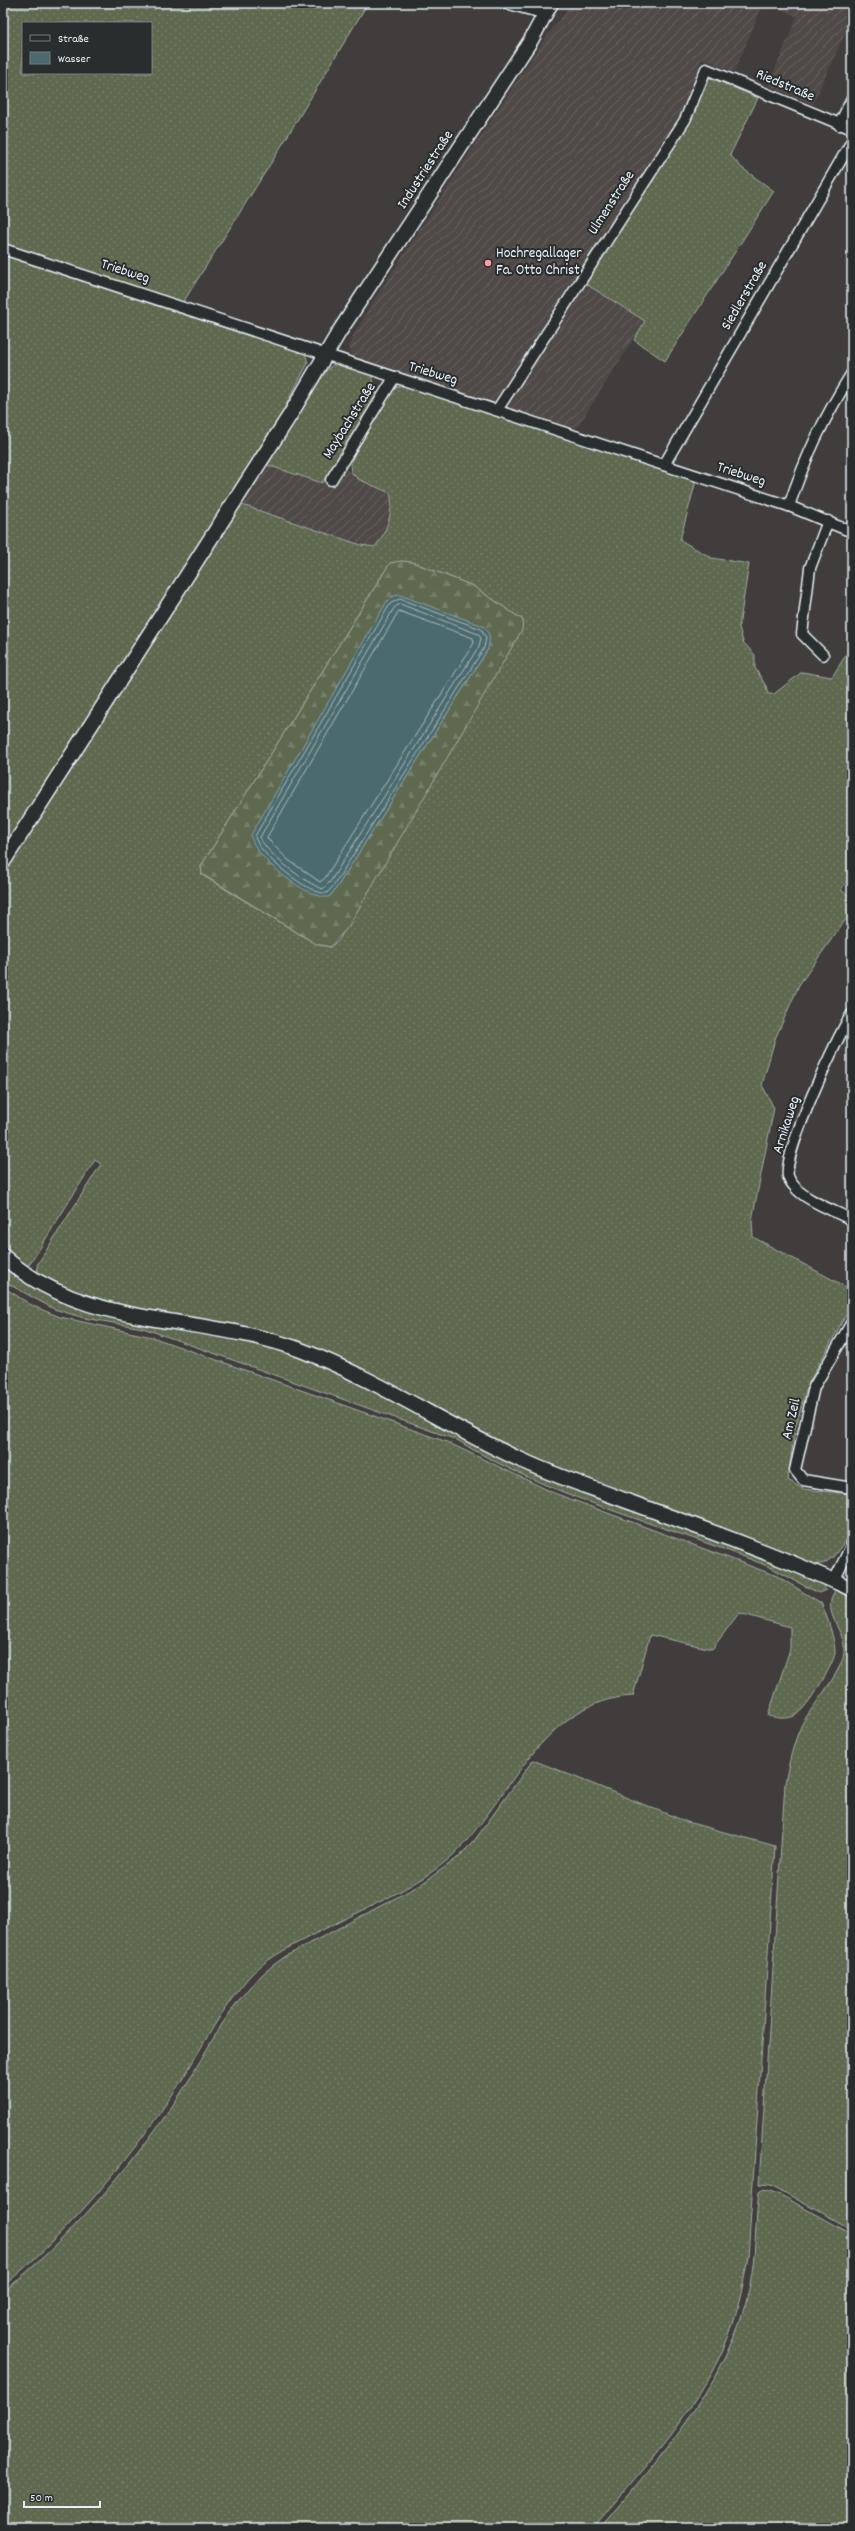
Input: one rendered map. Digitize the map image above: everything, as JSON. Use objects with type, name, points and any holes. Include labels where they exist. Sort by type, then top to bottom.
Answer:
[{"type":"street","points":[[505,3],[549,9]]},
{"type":"street","name":"Industriestraße","points":[[3,862],[286,421],[327,353],[549,9]]},
{"type":"street","name":"Riedstraße","points":[[706,69],[839,125],[852,129]]},
{"type":"street","name":"Ulmenstraße","points":[[497,410],[685,120],[706,69]]},
{"type":"street","points":[[839,125],[852,99]]},
{"type":"street","name":"Siedlerstraße","points":[[664,465],[852,141]]},
{"type":"street","name":"Triebweg","points":[[3,249],[327,353],[394,378],[497,410],[789,506],[852,532]]},
{"type":"street","points":[[789,506],[804,461],[827,412],[852,373]]},
{"type":"street","name":"Maybachstraße","points":[[331,480],[394,378]]},
{"type":"street","points":[[823,655],[802,634],[810,568],[828,521]]},
{"type":"street","name":"Arnikaweg","points":[[852,1014],[819,1076],[792,1149],[788,1175],[794,1187],[805,1195],[852,1220]]},
{"type":"street","points":[[3,1256],[47,1287],[96,1307],[127,1315],[248,1333],[300,1350],[356,1375],[522,1460],[564,1478],[754,1547],[852,1589]]},
{"type":"street","name":"Am Zeil","points":[[852,1322],[814,1387],[795,1470],[803,1480],[852,1488]]},
{"type":"street","points":[[834,1581],[852,1544]]},
{"type":"shaded area","points":[[569,3],[764,3],[734,72],[702,59],[697,72],[701,74],[683,115],[575,277],[645,321],[575,431],[359,361],[352,357],[348,345],[367,311],[549,32],[563,16]]},
{"type":"shaded area","points":[[768,3],[852,3],[852,18],[813,104],[768,86],[797,17]]},
{"type":"shaded area","points":[[264,464],[322,483],[333,466],[351,472],[358,479],[389,493],[391,498],[389,515],[380,541],[375,547],[362,546],[239,504]]},
{"type":"green space","points":[[3,3],[368,3],[276,155],[182,304],[305,353],[308,363],[275,426],[3,851]]},
{"type":"green space","points":[[701,74],[758,98],[730,155],[742,168],[774,191],[665,361],[634,340],[645,321],[575,277],[683,115]]},
{"type":"green space","points":[[335,363],[372,376],[377,394],[322,483],[264,464],[327,370]]},
{"type":"green space","points":[[403,384],[696,481],[680,540],[712,558],[749,564],[739,627],[743,642],[755,655],[755,668],[766,686],[768,694],[774,694],[802,672],[832,677],[852,645],[852,873],[841,890],[852,898],[852,914],[843,923],[799,985],[775,1039],[762,1085],[774,1108],[752,1220],[753,1237],[852,1290],[852,1304],[808,1384],[795,1429],[788,1480],[803,1489],[852,1494],[852,1532],[833,1557],[825,1563],[815,1565],[802,1561],[544,1465],[363,1373],[172,1316],[86,1297],[38,1273],[37,1265],[101,1164],[95,1160],[30,1264],[26,1265],[3,1246],[3,872],[239,504],[361,545],[375,547],[379,542],[388,522],[391,506],[390,493],[358,479],[351,472],[350,464],[359,445],[393,389]],"holes":[[[412,562],[473,586],[523,620],[339,940],[330,947],[316,944],[202,875],[201,866],[390,563]]]},
{"type":"green space","points":[[401,561],[412,562],[473,586],[523,620],[522,630],[348,927],[330,947],[316,944],[202,874],[201,866],[390,563]],"holes":[[[488,649],[337,887],[329,897]]]},
{"type":"green space","points":[[3,1262],[35,1286],[239,1337],[312,1360],[475,1444],[823,1583],[826,1590],[819,1593],[760,1563],[605,1508],[529,1478],[492,1460],[457,1440],[143,1328],[84,1318],[54,1309],[3,1281]]},
{"type":"green space","points":[[3,1287],[33,1306],[60,1317],[152,1337],[447,1442],[554,1493],[777,1576],[821,1603],[834,1642],[835,1653],[825,1676],[813,1696],[801,1711],[793,1717],[779,1718],[768,1716],[790,1649],[790,1627],[739,1613],[712,1649],[650,1635],[633,1696],[601,1702],[574,1715],[551,1734],[530,1756],[473,1833],[453,1855],[421,1879],[403,1890],[324,1929],[276,1955],[268,1960],[248,1978],[226,2007],[178,2086],[133,2150],[92,2200],[48,2246],[3,2286]]},
{"type":"green space","points":[[836,1589],[852,1595],[852,2230],[771,2185],[759,2184],[785,1783],[794,1746],[802,1724],[838,1670],[842,1661],[844,1645],[830,1606]]},
{"type":"green space","points":[[533,1760],[687,1822],[775,1846],[748,2257],[733,2324],[717,2362],[691,2407],[643,2469],[593,2528],[3,2528],[3,2292],[74,2227],[119,2176],[177,2099],[224,2021],[251,1986],[267,1970],[286,1956],[420,1885],[456,1859],[474,1841]]},
{"type":"green space","points":[[764,2189],[781,2195],[852,2235],[852,2528],[600,2528],[647,2473],[690,2416],[710,2385],[726,2354],[740,2321],[750,2285],[759,2192]]},
{"type":"water","points":[[400,595],[483,626],[489,636],[488,649],[337,887],[329,897],[320,896],[308,892],[282,875],[261,854],[254,844],[251,835],[387,601],[394,596]]},
{"type":"place","name":"Hochregallager Fa. Otto Christ","points":[[488,263]]}]
